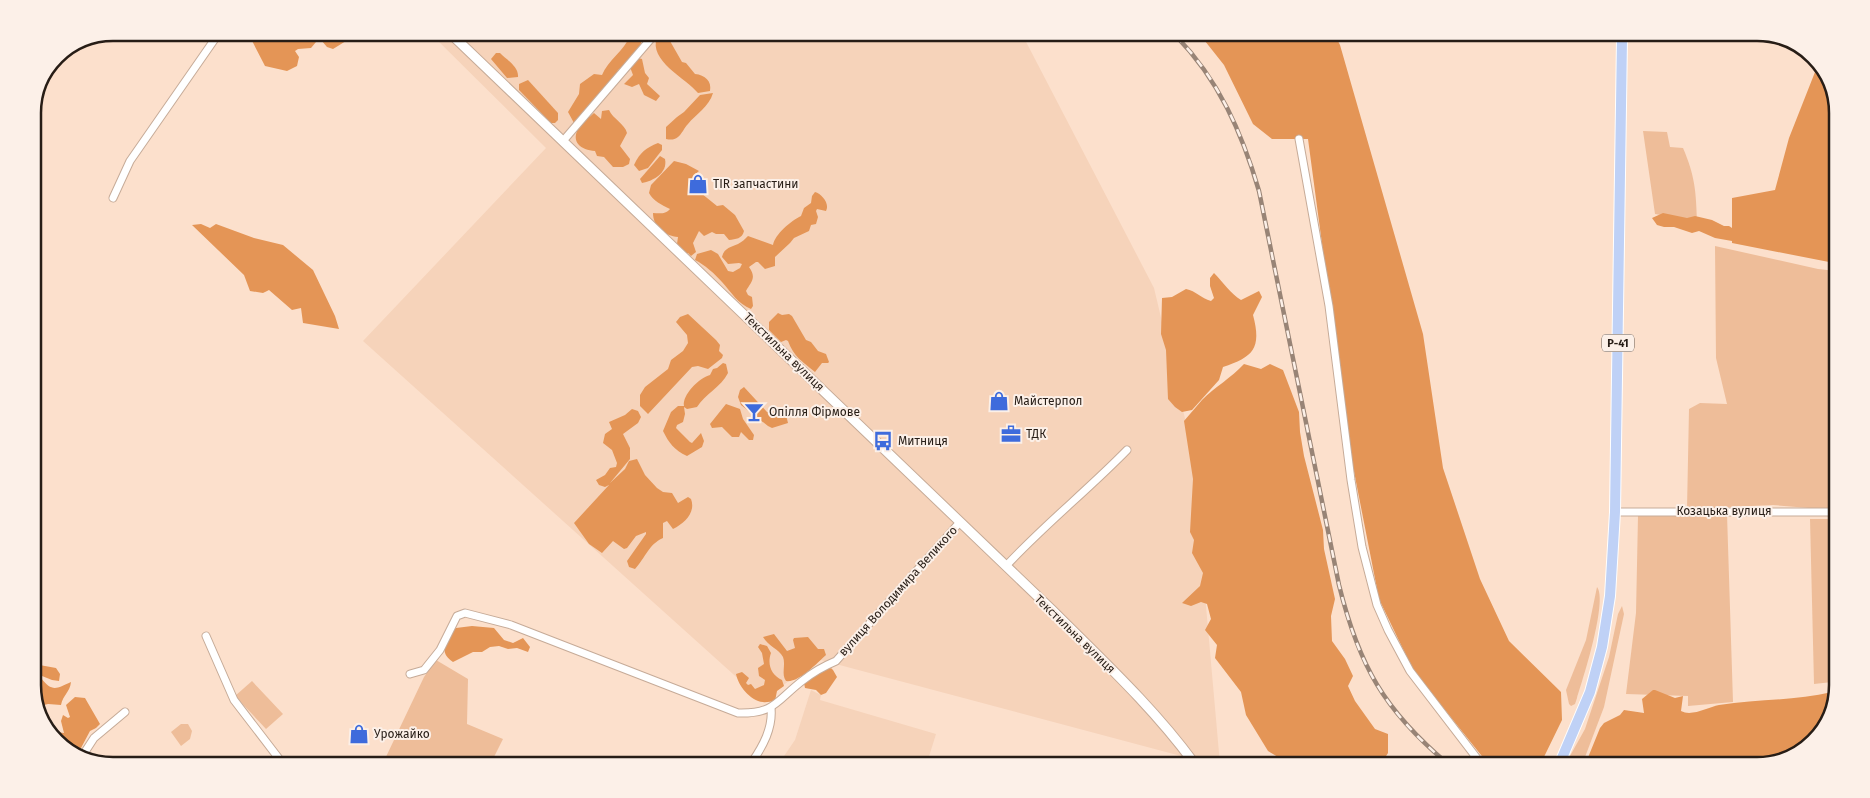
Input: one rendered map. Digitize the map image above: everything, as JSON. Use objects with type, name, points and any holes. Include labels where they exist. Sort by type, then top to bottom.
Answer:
[{"type":"main road","name":"Р-41","points":[[1562,757],[1590,692],[1602,648],[1610,596],[1615,512],[1622,41]]},
{"type":"street","points":[[112,198],[130,161],[213,41]]},
{"type":"street","name":"Текстильна вулиця","points":[[458,41],[1006,566],[1130,688],[1166,727],[1189,757]]},
{"type":"street","points":[[562,141],[649,41]]},
{"type":"street","points":[[1299,139],[1329,306],[1351,480],[1362,547],[1377,605],[1410,671],[1477,757]]},
{"type":"street","points":[[1006,566],[1127,450]]},
{"type":"street","name":"Козацька вулиця","points":[[1615,512],[1829,512]]},
{"type":"street","name":"вулиця Володимира Великого","points":[[771,708],[802,681],[836,661],[960,522]]},
{"type":"street","points":[[410,674],[424,670],[440,650],[457,616],[465,613],[511,625],[738,713],[756,714],[771,708],[772,719],[763,745],[755,757]]},
{"type":"street","points":[[206,636],[234,700],[278,757]]},
{"type":"street","points":[[85,751],[94,738],[125,712]]},
{"type":"shaded area","points":[[252,41],[318,41],[311,48],[295,51],[299,57],[297,66],[287,71],[265,66]]},
{"type":"shaded area","points":[[322,41],[346,41],[333,49],[327,47]]},
{"type":"shaded area","points":[[438,41],[1026,41],[1154,288],[1192,448],[1219,757],[1185,757],[817,659],[763,701],[363,341],[546,148]]},
{"type":"shaded area","points":[[627,41],[642,41],[635,56],[628,64],[618,70],[614,82],[574,123],[568,112],[579,94],[580,84],[594,74],[602,75]]},
{"type":"shaded area","points":[[657,41],[670,41],[682,62],[686,63],[695,74],[709,81],[710,91],[698,93],[663,61],[658,54]]},
{"type":"shaded area","points":[[1205,41],[1338,41],[1340,45],[1423,334],[1443,468],[1480,579],[1509,641],[1561,692],[1562,720],[1544,757],[1483,757],[1413,670],[1379,599],[1349,446],[1308,139],[1272,139],[1253,124],[1224,65]]},
{"type":"shaded area","points":[[496,53],[500,53],[512,64],[517,70],[518,77],[507,78],[491,59]]},
{"type":"shaded area","points":[[638,58],[642,59],[645,73],[649,78],[647,84],[660,96],[656,101],[644,95],[639,84],[632,87],[624,84],[633,75],[630,67]]},
{"type":"shaded area","points":[[1815,71],[1825,90],[1829,108],[1829,262],[1732,243],[1732,241],[1715,238],[1699,231],[1692,233],[1674,227],[1664,227],[1657,225],[1652,218],[1663,213],[1687,218],[1695,216],[1732,228],[1732,198],[1775,190],[1789,138]]},
{"type":"shaded area","points":[[528,80],[558,113],[558,120],[555,123],[551,123],[519,90],[519,84]]},
{"type":"shaded area","points":[[713,93],[705,106],[677,138],[666,139],[666,127],[700,95]]},
{"type":"shaded area","points":[[609,110],[627,133],[620,146],[630,159],[629,164],[623,167],[613,167],[604,157],[597,156],[595,151],[581,147],[576,141],[577,132],[582,123],[594,113],[601,119],[602,111]]},
{"type":"shaded area","points":[[1643,131],[1667,132],[1670,147],[1683,148],[1694,184],[1697,221],[1655,214]]},
{"type":"shaded area","points":[[658,143],[662,145],[662,150],[648,168],[639,171],[634,165],[641,154]]},
{"type":"shaded area","points":[[660,156],[665,159],[662,172],[659,176],[642,183],[640,179]]},
{"type":"shaded area","points":[[674,161],[686,164],[699,171],[693,177],[691,185],[717,206],[723,205],[735,215],[744,231],[740,237],[729,240],[724,234],[712,232],[704,236],[699,231],[693,243],[696,252],[691,256],[688,253],[683,253],[677,244],[678,237],[664,233],[657,226],[653,213],[664,213],[670,209],[658,203],[651,196],[649,193],[651,185]]},
{"type":"shaded area","points":[[815,192],[823,197],[827,205],[826,211],[817,209],[818,217],[816,224],[811,225],[809,231],[794,238],[775,257],[775,266],[765,269],[756,262],[749,267],[753,277],[746,291],[752,297],[753,306],[751,309],[738,301],[713,273],[695,260],[697,254],[711,250],[718,254],[728,271],[733,272],[740,268],[742,264],[728,264],[722,257],[726,250],[748,236],[773,245],[784,228],[801,216],[804,208],[811,203]]},
{"type":"shaded area","points":[[201,224],[210,228],[216,224],[254,238],[283,245],[313,270],[335,316],[339,329],[303,323],[301,308],[292,310],[269,290],[263,293],[250,291],[244,275],[192,225]]},
{"type":"shaded area","points":[[1715,246],[1829,270],[1829,510],[1773,505],[1687,509],[1689,409],[1700,403],[1727,404],[1716,358]]},
{"type":"shaded area","points":[[1214,273],[1241,300],[1259,291],[1262,297],[1253,315],[1256,327],[1255,344],[1253,350],[1248,355],[1223,367],[1219,380],[1192,410],[1182,412],[1168,399],[1166,350],[1161,334],[1162,298],[1172,297],[1186,289],[1211,301],[1214,298],[1210,286],[1210,278]]},
{"type":"shaded area","points":[[778,313],[792,316],[806,340],[811,342],[818,351],[826,354],[829,362],[822,363],[815,372],[802,362],[788,341],[781,342],[769,330],[769,322]]},
{"type":"shaded area","points":[[688,314],[720,345],[719,351],[723,355],[722,358],[708,369],[698,366],[692,367],[648,414],[640,406],[640,395],[645,387],[668,369],[671,360],[683,351],[688,343],[687,335],[676,322],[680,317]]},
{"type":"shaded area","points":[[723,363],[726,364],[728,373],[725,378],[697,407],[687,409],[684,407],[683,422],[677,425],[676,428],[690,442],[692,443],[701,433],[704,441],[702,447],[687,456],[672,446],[663,431],[671,412],[678,406],[684,406],[688,392],[701,380],[710,375],[713,369]]},
{"type":"shaded area","points":[[1244,364],[1261,369],[1270,364],[1283,370],[1299,412],[1304,456],[1323,530],[1324,549],[1335,599],[1331,616],[1332,641],[1345,659],[1353,676],[1348,686],[1355,701],[1375,729],[1388,734],[1388,753],[1385,757],[1278,757],[1268,751],[1246,715],[1241,692],[1215,658],[1217,645],[1205,630],[1211,619],[1207,604],[1201,602],[1191,606],[1182,603],[1200,586],[1203,573],[1192,553],[1194,540],[1190,532],[1193,479],[1184,421],[1202,400]]},
{"type":"shaded area","points":[[744,387],[767,412],[775,411],[786,415],[788,423],[772,428],[741,405],[738,397],[740,390]]},
{"type":"shaded area","points":[[726,404],[740,409],[743,419],[754,435],[753,440],[749,440],[741,432],[739,437],[732,437],[722,427],[712,428],[710,424]]},
{"type":"shaded area","points":[[632,409],[638,411],[641,417],[638,423],[623,434],[630,448],[630,459],[610,483],[625,469],[629,461],[637,459],[645,475],[657,488],[663,492],[672,493],[678,503],[688,497],[691,499],[692,504],[691,513],[677,527],[673,529],[667,521],[663,523],[663,538],[650,548],[635,569],[629,567],[627,561],[646,532],[636,536],[627,548],[624,549],[613,541],[602,553],[589,544],[574,523],[609,485],[605,487],[599,485],[596,480],[605,475],[610,468],[616,467],[617,463],[612,450],[603,443],[605,434],[612,429],[609,422],[625,415]]},
{"type":"shaded area","points":[[1727,514],[1733,702],[1688,706],[1688,696],[1626,694],[1636,613],[1638,516]]},
{"type":"shaded area","points":[[1810,519],[1829,519],[1829,682],[1814,684]]},
{"type":"shaded area","points":[[1597,587],[1600,595],[1597,623],[1575,704],[1571,706],[1566,690],[1586,640]]},
{"type":"shaded area","points":[[1622,606],[1624,614],[1604,707],[1585,757],[1569,757],[1585,729],[1609,657],[1618,614]]},
{"type":"shaded area","points":[[472,626],[494,628],[504,640],[513,643],[523,638],[530,647],[528,652],[517,648],[490,647],[482,652],[473,652],[453,662],[445,653],[446,644],[451,637],[451,631],[456,628]]},
{"type":"shaded area","points":[[774,634],[787,651],[795,648],[794,638],[808,637],[818,649],[824,649],[826,655],[802,676],[786,681],[783,657],[763,637]]},
{"type":"shaded area","points":[[760,644],[767,646],[771,653],[769,661],[771,669],[782,680],[784,686],[777,691],[775,701],[758,701],[749,696],[737,678],[736,674],[742,672],[749,678],[746,683],[748,685],[751,684],[755,689],[764,685],[765,680],[759,676],[758,668],[764,664],[762,653],[758,647]]},
{"type":"shaded area","points":[[436,660],[468,679],[467,724],[503,739],[494,757],[386,757],[424,677]]},
{"type":"shaded area","points":[[41,665],[56,668],[60,674],[59,681],[42,676],[41,678]]},
{"type":"shaded area","points":[[831,668],[837,677],[826,693],[821,695],[816,690],[805,688],[804,683],[814,674]]},
{"type":"shaded area","points":[[41,678],[48,686],[54,688],[71,682],[61,705],[44,705]]},
{"type":"shaded area","points":[[252,681],[283,714],[266,729],[235,696]]},
{"type":"shaded area","points":[[811,690],[821,695],[820,700],[936,734],[929,757],[783,757],[795,740]]},
{"type":"shaded area","points":[[1653,690],[1675,698],[1683,696],[1681,711],[1690,713],[1719,705],[1828,693],[1823,713],[1817,725],[1797,745],[1780,753],[1757,757],[1588,757],[1600,728],[1604,723],[1620,715],[1624,710],[1644,713],[1642,699]]},
{"type":"shaded area","points":[[75,697],[85,698],[100,724],[90,731],[80,749],[69,742],[59,732],[64,733],[61,721],[63,715],[68,718],[70,717],[66,705]]},
{"type":"shaded area","points":[[181,724],[188,724],[192,731],[190,739],[181,746],[171,732]]},
{"type":"railway","points":[[1180,41],[1205,71],[1227,108],[1245,148],[1259,191],[1339,585],[1355,640],[1377,685],[1391,705],[1407,725],[1440,757]]},
{"type":"place","name":"TIR запчастини","points":[[698,184]]},
{"type":"place","name":"Майстерпол","points":[[999,401]]},
{"type":"place","name":"Опілля Фірмове","points":[[754,412]]},
{"type":"place","name":"ТДК","points":[[1011,434]]},
{"type":"place","name":"Митниця","points":[[883,441]]},
{"type":"place","name":"Урожайко","points":[[359,734]]}]
